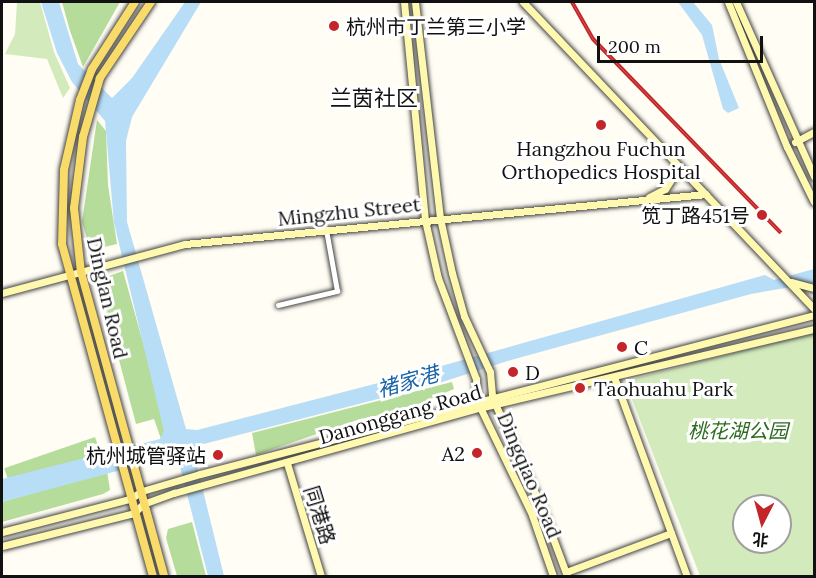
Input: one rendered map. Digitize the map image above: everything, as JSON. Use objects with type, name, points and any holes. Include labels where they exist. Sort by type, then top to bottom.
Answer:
[{"type":"main road","name":"Dinglan Road","points":[[135,2],[92,69],[80,100],[64,170],[62,244],[68,276],[114,447],[153,576]]},
{"type":"main road","name":"Dinglan Road","points":[[151,2],[100,78],[90,108],[75,179],[76,241],[81,272],[164,576]]},
{"type":"main road","name":"Dingqiao Road","points":[[404,2],[425,220],[438,278],[476,379],[477,401],[483,407],[531,515],[553,576]]},
{"type":"main road","name":"Dingqiao Road","points":[[415,2],[440,218],[464,316],[490,372],[492,397],[497,404],[566,574]]},
{"type":"main road","points":[[523,2],[779,269],[814,309]]},
{"type":"main road","points":[[728,2],[787,147],[814,202]]},
{"type":"main road","points":[[736,2],[814,176]]},
{"type":"main road","points":[[787,147],[814,132]]},
{"type":"main road","points":[[635,201],[665,189],[680,166]]},
{"type":"main road","name":"Mingzhu Street","points":[[2,293],[185,244],[706,194]]},
{"type":"main road","points":[[791,282],[814,288]]},
{"type":"main road","name":"Danonggang Road","points":[[2,532],[130,499],[142,491],[200,474],[814,315]]},
{"type":"main road","name":"Danonggang Road","points":[[134,513],[143,504],[174,493],[483,407],[814,329]]},
{"type":"main road","points":[[614,377],[687,576]]},
{"type":"main road","name":"同港路","points":[[287,463],[321,576]]},
{"type":"main road","points":[[2,546],[134,513]]},
{"type":"main road","points":[[566,574],[671,533]]},
{"type":"street","points":[[278,305],[337,291],[326,230]]},
{"type":"green space","points":[[17,2],[40,2],[54,52],[70,88],[63,98],[47,59],[5,54],[15,34]]},
{"type":"green space","points":[[62,2],[120,2],[83,67],[70,31]]},
{"type":"green space","points":[[97,120],[106,131],[108,185],[117,244],[100,248],[88,242],[82,222]]},
{"type":"green space","points":[[123,271],[168,432],[161,439],[154,419],[136,424],[102,296],[109,276]]},
{"type":"green space","name":"桃花湖公园","points":[[814,332],[814,576],[700,576],[625,381]]},
{"type":"green space","points":[[452,382],[454,389],[404,410],[360,419],[256,455],[252,433]]},
{"type":"green space","points":[[95,437],[102,457],[11,488],[4,468]]},
{"type":"green space","points":[[107,471],[110,490],[103,494],[2,522],[2,502]]},
{"type":"green space","points":[[192,522],[206,576],[177,576],[166,538],[168,529]]},
{"type":"water","name":"褚家港","points":[[41,2],[59,2],[78,64],[112,98],[132,78],[185,2],[201,2],[132,117],[126,141],[127,222],[186,429],[197,430],[409,375],[765,275],[774,280],[814,269],[814,283],[751,294],[511,360],[436,384],[196,446],[194,454],[224,576],[208,576],[178,459],[173,456],[2,502],[2,479],[160,439],[164,431],[114,223],[105,121],[72,82],[57,53]]},
{"type":"water","points":[[678,2],[693,2],[712,25],[719,59],[739,108],[728,113],[723,109],[702,35]]},
{"type":"railway","points":[[572,2],[593,39],[781,233]]},
{"type":"place","name":"杭州市丁兰第三小学","points":[[334,26]]},
{"type":"place","name":"Hangzhou Fuchun Orthopedics Hospital","points":[[601,125]]},
{"type":"place","name":"笕丁路451号","points":[[762,215]]},
{"type":"place","name":"C","points":[[622,347]]},
{"type":"place","name":"D","points":[[513,372]]},
{"type":"place","name":"Taohuahu Park","points":[[580,388]]},
{"type":"place","name":"A2","points":[[477,453]]},
{"type":"place","name":"杭州城管驿站","points":[[218,455]]},
{"type":"district","name":"兰茵社区","points":[[374,99]]}]
